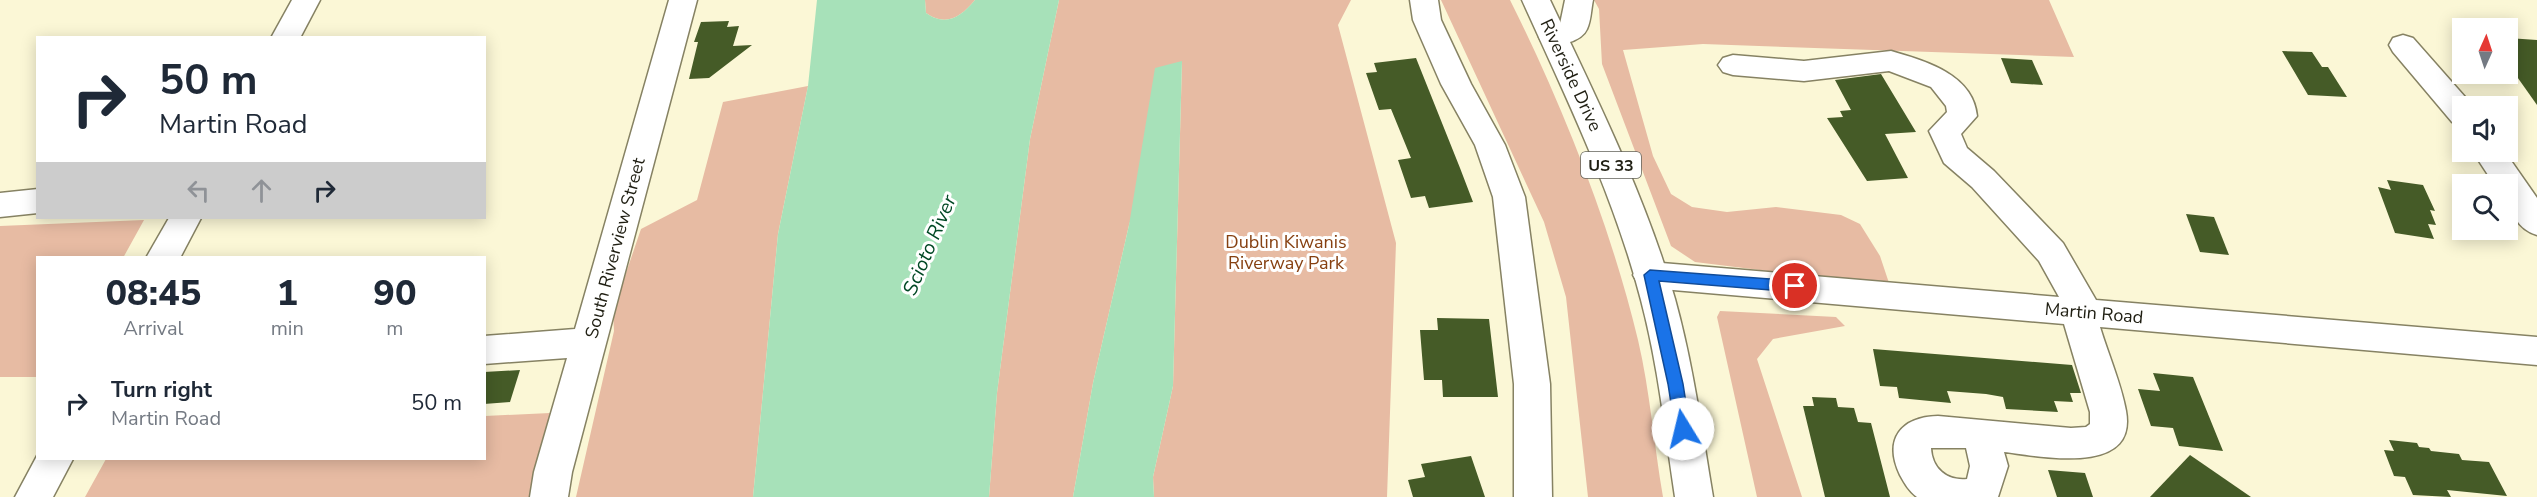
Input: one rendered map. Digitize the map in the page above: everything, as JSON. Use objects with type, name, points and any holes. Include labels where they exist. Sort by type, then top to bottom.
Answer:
[{"type":"street","points":[[286,36],[306,0]]},
{"type":"street","name":"South Riverview Street","points":[[549,497],[683,0]]},
{"type":"street","points":[[1424,0],[1427,20],[1456,84],[1490,145],[1509,197],[1532,384],[1533,497]]},
{"type":"street","name":"Riverside Drive","points":[[1536,0],[1607,155],[1650,275],[1676,384],[1694,497]]},
{"type":"street","points":[[1553,37],[1574,29],[1579,0]]},
{"type":"street","points":[[2403,45],[2452,102]]},
{"type":"street","points":[[1733,65],[1804,70],[1891,61],[1941,80],[1961,104],[1962,116],[1944,131],[1955,155],[1983,179],[2051,252],[2082,312],[2108,412],[2108,428],[2097,440],[2078,445],[1981,435]]},
{"type":"street","points":[[2496,162],[2537,223]]},
{"type":"street","points":[[0,205],[36,201]]},
{"type":"street","points":[[164,256],[184,219]]},
{"type":"street","name":"Martin Road","points":[[1650,275],[2537,351]]},
{"type":"street","points":[[486,350],[589,342]]},
{"type":"street","points":[[34,497],[53,460]]},
{"type":"green space","points":[[925,0],[975,0],[959,15],[947,20],[926,13]]},
{"type":"green space","name":"Dublin Kiwanis Riverway Park","points":[[1059,0],[1351,0],[1338,25],[1396,243],[1387,497],[1154,497],[1153,477],[1173,386],[1182,62],[1129,225],[1093,383],[1073,497],[989,497],[997,393],[1030,139]]},
{"type":"green space","points":[[1441,0],[1510,0],[1548,81],[1599,210],[1627,297],[1646,379],[1663,497],[1588,497],[1566,297],[1544,222]]},
{"type":"green space","points":[[1594,0],[2049,0],[2074,57],[1703,44],[1623,50],[1653,156],[1671,194],[1692,207],[1727,212],[1776,207],[1841,215],[1860,224],[1880,256],[1890,286],[1695,262],[1671,246],[1602,64],[1599,9]]},
{"type":"green space","points":[[808,86],[778,234],[753,497],[576,497],[614,331],[613,311],[641,229],[697,200],[723,102]]},
{"type":"green space","points":[[144,220],[124,256],[36,256],[36,377],[0,377],[0,226]]},
{"type":"green space","points":[[1720,311],[1836,317],[1845,326],[1773,339],[1757,359],[1802,497],[1757,497],[1717,317]]},
{"type":"green space","points":[[550,413],[529,497],[85,497],[105,460],[486,460],[486,416]]},
{"type":"water","name":"Scioto River","points":[[817,0],[925,0],[926,13],[947,20],[959,15],[975,0],[1059,0],[1030,139],[997,393],[989,497],[753,497],[778,234],[808,86]]},
{"type":"water","points":[[1182,61],[1173,386],[1153,477],[1154,497],[1073,497],[1093,383],[1129,225],[1155,68]]},
{"type":"building","points":[[729,21],[727,27],[739,26],[733,46],[752,45],[709,78],[689,79],[698,42],[694,42],[701,22]]},
{"type":"building","points":[[2518,39],[2537,40],[2537,105],[2518,78]]},
{"type":"building","points":[[2282,51],[2312,52],[2322,67],[2328,67],[2347,97],[2308,95]]},
{"type":"building","points":[[1416,58],[1473,202],[1429,208],[1425,196],[1411,198],[1398,160],[1411,158],[1391,109],[1379,110],[1366,73],[1377,72],[1374,63]]},
{"type":"building","points":[[2001,58],[2032,60],[2043,85],[2011,83]]},
{"type":"building","points":[[1881,74],[1916,132],[1885,134],[1908,178],[1867,181],[1827,118],[1843,117],[1840,111],[1851,110],[1835,80]]},
{"type":"building","points":[[2387,180],[2423,185],[2435,211],[2430,210],[2436,225],[2428,224],[2434,239],[2395,233],[2378,187],[2391,190]]},
{"type":"building","points":[[2186,214],[2214,217],[2229,255],[2200,252]]},
{"type":"building","points":[[1437,318],[1489,319],[1498,397],[1443,397],[1442,380],[1424,380],[1420,330],[1438,330]]},
{"type":"building","points":[[1873,349],[2072,365],[2081,393],[2070,393],[2073,402],[2054,401],[2058,412],[2006,409],[2003,397],[1986,394],[1947,391],[1951,403],[1899,398],[1897,387],[1880,386]]},
{"type":"building","points":[[520,370],[510,402],[486,404],[486,372]]},
{"type":"building","points":[[2153,373],[2193,377],[2223,451],[2179,446],[2173,428],[2151,426],[2138,389],[2160,391]]},
{"type":"building","points":[[1812,397],[1836,398],[1838,407],[1854,408],[1858,422],[1871,423],[1890,497],[1825,497],[1803,406],[1814,406]]},
{"type":"building","points":[[2389,440],[2417,443],[2419,447],[2429,448],[2431,451],[2459,454],[2462,460],[2489,462],[2507,496],[2447,490],[2451,497],[2413,495],[2405,477],[2394,476],[2384,450],[2394,451]]},
{"type":"building","points":[[2190,455],[2251,497],[2150,497]]},
{"type":"building","points":[[1471,456],[1485,497],[1413,497],[1408,480],[1425,477],[1421,464]]},
{"type":"building","points":[[2048,470],[2085,473],[2093,497],[2057,497]]},
{"type":"route","points":[[1683,429],[1676,384],[1650,275],[1795,286]]}]
